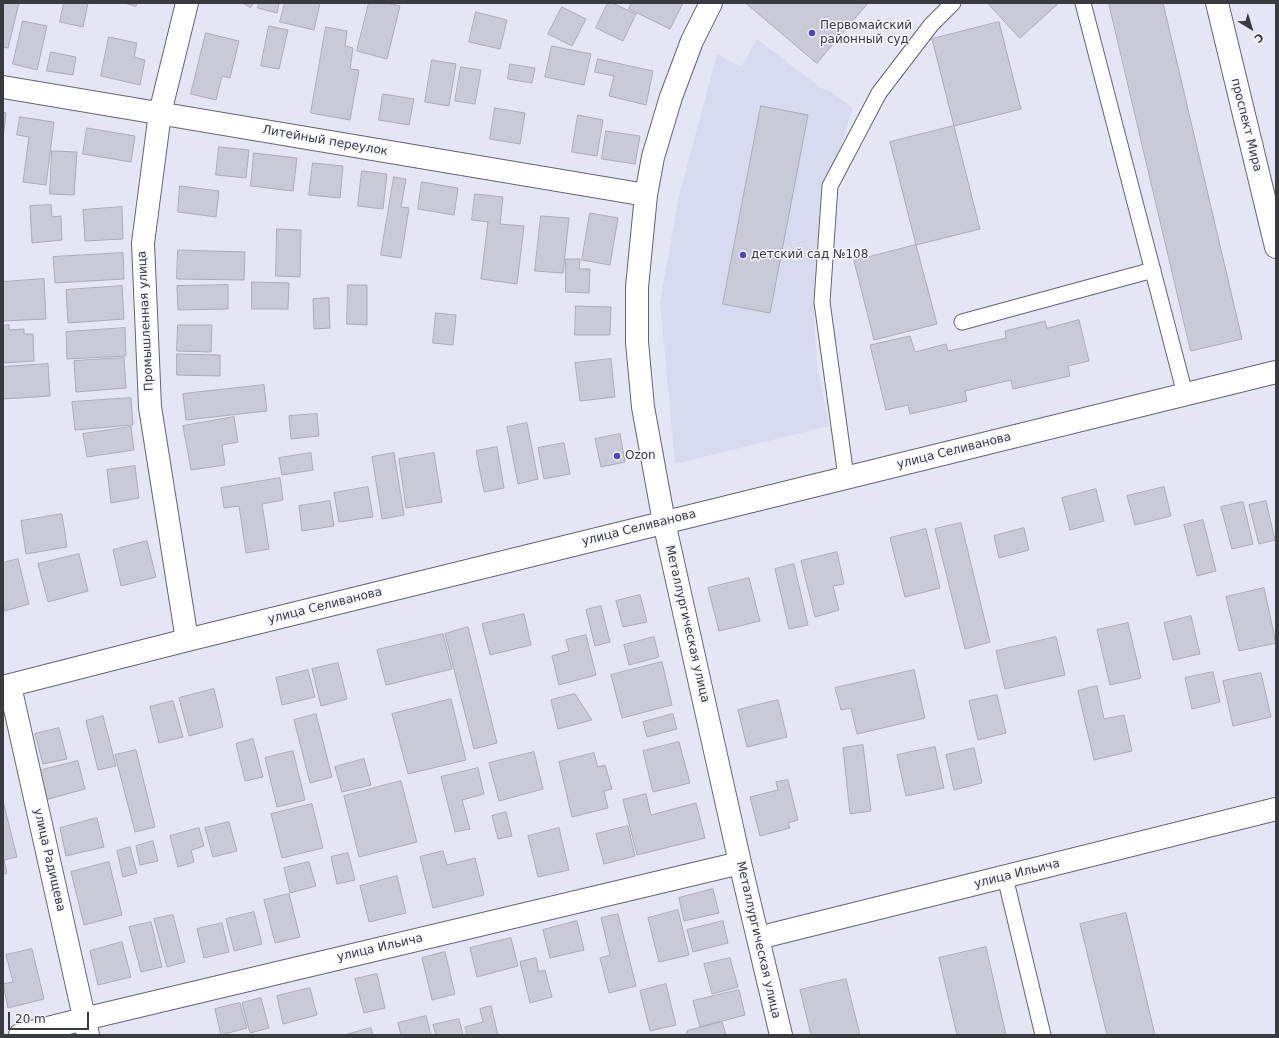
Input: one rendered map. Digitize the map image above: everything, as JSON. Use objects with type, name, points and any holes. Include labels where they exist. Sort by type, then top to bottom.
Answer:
[{"type":"street","name":"Промышленная улица","points":[[187,3],[160,113],[143,242],[150,399],[187,640]]},
{"type":"street","name":"Металлургическая улица","points":[[711,3],[692,41],[671,97],[653,158],[646,195],[637,287],[637,342],[643,407],[664,522],[780,1035]]},
{"type":"street","name":"проспект Мира","points":[[1217,3],[1276,247]]},
{"type":"street","name":"Литейный переулок","points":[[3,87],[646,195]]},
{"type":"street","name":"улица Селиванова","points":[[6,686],[846,477],[1276,372]]},
{"type":"street","name":"улица Радищева","points":[[6,686],[86,1027]]},
{"type":"street","name":"улица Ильича","points":[[758,938],[1276,809]]},
{"type":"street","name":"улица Ильича","points":[[20,1035],[86,1027],[740,863]]},
{"type":"lane","points":[[846,477],[822,302],[830,186],[879,93],[932,25],[952,3]]},
{"type":"lane","points":[[1083,3],[1185,394]]},
{"type":"lane","points":[[962,322],[1153,270]]},
{"type":"lane","points":[[1005,877],[1043,1035]]},
{"type":"shaded area","name":"детский сад №108","points":[[757,39],[821,88],[830,91],[853,108],[821,209],[814,312],[817,364],[829,426],[675,464],[660,302],[679,196],[717,54],[741,67]]},
{"type":"building","points":[[3,3],[19,3],[8,48],[3,47]]},
{"type":"building","points":[[64,3],[88,3],[83,27],[60,22]]},
{"type":"building","points":[[125,3],[137,3],[136,6]]},
{"type":"building","points":[[242,3],[253,3],[251,7]]},
{"type":"building","points":[[259,3],[279,3],[277,13],[258,8]]},
{"type":"building","points":[[285,3],[320,3],[314,30],[280,22]]},
{"type":"building","points":[[369,3],[387,3],[400,6],[387,59],[357,51]]},
{"type":"building","points":[[608,3],[612,3],[636,14],[623,41],[596,28]]},
{"type":"building","points":[[632,3],[683,3],[670,29],[629,9]]},
{"type":"building","name":"Первомайский районный суд","points":[[746,3],[868,3],[817,63]]},
{"type":"building","points":[[988,3],[1059,3],[1020,38]]},
{"type":"building","points":[[1109,3],[1163,3],[1242,339],[1191,351]]},
{"type":"building","points":[[562,7],[586,19],[572,46],[548,34]]},
{"type":"building","points":[[476,12],[507,20],[500,49],[469,42]]},
{"type":"building","points":[[23,21],[47,26],[37,70],[13,64]]},
{"type":"building","points":[[999,22],[1021,109],[954,126],[932,39]]},
{"type":"building","points":[[269,26],[288,30],[279,69],[261,66]]},
{"type":"building","points":[[326,27],[347,31],[345,46],[353,48],[350,69],[359,70],[350,120],[311,113]]},
{"type":"building","points":[[206,33],[239,41],[230,78],[222,76],[216,100],[191,94]]},
{"type":"building","points":[[109,37],[137,43],[134,57],[145,60],[140,85],[101,76]]},
{"type":"building","points":[[552,46],[591,54],[584,85],[545,77]]},
{"type":"building","points":[[51,52],[76,57],[73,75],[47,71]]},
{"type":"building","points":[[598,59],[653,71],[646,105],[609,96],[614,76],[595,72]]},
{"type":"building","points":[[432,60],[456,64],[449,106],[425,102]]},
{"type":"building","points":[[510,64],[535,68],[532,83],[508,79]]},
{"type":"building","points":[[461,67],[481,70],[475,104],[455,101]]},
{"type":"building","points":[[383,94],[414,99],[409,125],[379,120]]},
{"type":"building","points":[[761,106],[808,115],[770,313],[723,304]]},
{"type":"building","points":[[495,108],[525,113],[520,144],[490,139]]},
{"type":"building","points":[[3,112],[6,113],[3,138]]},
{"type":"building","points":[[578,115],[603,120],[597,156],[572,152]]},
{"type":"building","points":[[20,117],[54,122],[46,185],[23,182],[29,137],[17,135]]},
{"type":"building","points":[[954,126],[980,229],[916,245],[890,142]]},
{"type":"building","points":[[87,128],[135,136],[131,162],[83,154]]},
{"type":"building","points":[[606,131],[640,136],[635,164],[602,159]]},
{"type":"building","points":[[219,147],[249,150],[246,178],[216,175]]},
{"type":"building","points":[[52,151],[77,152],[74,195],[50,194]]},
{"type":"building","points":[[254,153],[297,158],[293,191],[251,186]]},
{"type":"building","points":[[313,163],[343,166],[340,198],[309,195]]},
{"type":"building","points":[[362,171],[387,174],[383,209],[358,206]]},
{"type":"building","points":[[394,177],[406,179],[401,207],[409,208],[401,258],[381,255]]},
{"type":"building","points":[[422,182],[458,188],[454,215],[418,209]]},
{"type":"building","points":[[180,186],[219,191],[216,217],[178,212]]},
{"type":"building","points":[[475,194],[503,197],[500,224],[524,226],[517,284],[481,279],[488,222],[472,220]]},
{"type":"building","points":[[51,205],[52,217],[61,216],[62,240],[32,243],[30,206]]},
{"type":"building","points":[[122,207],[123,239],[85,241],[83,210]]},
{"type":"building","points":[[590,213],[618,218],[610,265],[582,260]]},
{"type":"building","points":[[541,216],[569,218],[563,273],[535,271]]},
{"type":"building","points":[[277,229],[301,230],[300,277],[276,276]]},
{"type":"building","points":[[916,245],[937,324],[874,340],[854,261]]},
{"type":"building","points":[[178,250],[245,252],[244,280],[177,279]]},
{"type":"building","points":[[123,253],[124,279],[55,283],[53,257]]},
{"type":"building","points":[[566,259],[580,259],[579,269],[590,269],[589,293],[566,292]]},
{"type":"building","points":[[44,279],[46,319],[3,321],[3,282]]},
{"type":"building","points":[[252,282],[289,283],[288,309],[252,309]]},
{"type":"building","points":[[228,285],[228,309],[178,310],[177,286]]},
{"type":"building","points":[[348,285],[367,285],[367,325],[347,324]]},
{"type":"building","points":[[122,286],[124,319],[68,323],[66,290]]},
{"type":"building","points":[[329,298],[330,328],[314,329],[313,299]]},
{"type":"building","points":[[576,306],[611,307],[610,335],[575,335]]},
{"type":"building","points":[[436,313],[456,315],[453,345],[433,343]]},
{"type":"building","points":[[1079,320],[1089,361],[1068,366],[1070,376],[1013,389],[1011,380],[965,391],[967,401],[910,414],[908,405],[886,410],[870,345],[910,336],[915,352],[946,344],[948,351],[1006,338],[1005,331],[1045,321],[1047,328]]},
{"type":"building","points":[[9,325],[9,330],[24,329],[24,334],[33,334],[34,361],[3,363],[3,326]]},
{"type":"building","points":[[178,325],[212,325],[211,352],[177,351]]},
{"type":"building","points":[[125,328],[126,356],[67,359],[66,332]]},
{"type":"building","points":[[177,354],[220,355],[220,376],[177,375]]},
{"type":"building","points":[[124,358],[126,388],[76,392],[74,361]]},
{"type":"building","points":[[611,359],[615,397],[580,401],[575,363]]},
{"type":"building","points":[[48,364],[50,396],[3,399],[3,367]]},
{"type":"building","points":[[264,385],[267,411],[186,420],[183,394]]},
{"type":"building","points":[[131,398],[133,425],[75,430],[72,402]]},
{"type":"building","points":[[317,414],[319,436],[291,439],[289,416]]},
{"type":"building","points":[[234,417],[238,442],[222,445],[225,465],[191,470],[183,426]]},
{"type":"building","points":[[527,423],[538,479],[518,484],[507,427]]},
{"type":"building","points":[[131,427],[134,450],[87,457],[83,434]]},
{"type":"building","points":[[620,434],[625,462],[601,467],[595,439]]},
{"type":"building","points":[[564,443],[570,474],[544,479],[538,448]]},
{"type":"building","points":[[497,447],[504,488],[484,492],[476,451]]},
{"type":"building","points":[[311,453],[313,470],[282,475],[279,458]]},
{"type":"building","points":[[394,453],[404,515],[382,519],[372,457]]},
{"type":"building","points":[[434,453],[442,502],[406,508],[399,459]]},
{"type":"building","points":[[135,466],[139,498],[111,503],[107,470]]},
{"type":"building","points":[[280,478],[283,500],[262,504],[269,549],[246,553],[239,506],[224,508],[221,488]]},
{"type":"building","points":[[368,487],[373,517],[339,522],[334,493]]},
{"type":"building","points":[[1164,487],[1171,516],[1135,525],[1127,496]]},
{"type":"building","points":[[1096,489],[1104,521],[1070,530],[1062,498]]},
{"type":"building","points":[[330,501],[334,526],[302,531],[299,506]]},
{"type":"building","points":[[1266,501],[1275,540],[1259,544],[1249,505]]},
{"type":"building","points":[[1243,502],[1253,544],[1232,549],[1221,507]]},
{"type":"building","points":[[62,514],[67,547],[26,554],[21,521]]},
{"type":"building","points":[[1203,520],[1216,571],[1197,576],[1184,525]]},
{"type":"building","points":[[961,523],[990,642],[965,649],[935,529]]},
{"type":"building","points":[[1024,528],[1029,550],[999,558],[994,536]]},
{"type":"building","points":[[926,529],[940,588],[905,597],[890,538]]},
{"type":"building","points":[[147,541],[156,577],[121,586],[113,550]]},
{"type":"building","points":[[837,552],[844,584],[833,586],[839,610],[815,617],[801,561]]},
{"type":"building","points":[[79,554],[88,591],[48,602],[38,564]]},
{"type":"building","points":[[18,559],[29,604],[5,611],[3,604],[3,563]]},
{"type":"building","points":[[794,564],[808,625],[789,629],[775,569]]},
{"type":"building","points":[[749,578],[760,621],[719,631],[708,588]]},
{"type":"building","points":[[1264,588],[1276,643],[1239,651],[1226,597]]},
{"type":"building","points":[[640,595],[647,622],[623,627],[616,601]]},
{"type":"building","points":[[601,606],[610,642],[595,646],[586,610]]},
{"type":"building","points":[[524,614],[531,645],[490,655],[482,624]]},
{"type":"building","points":[[1191,616],[1200,654],[1173,660],[1164,623]]},
{"type":"building","points":[[1128,623],[1141,678],[1110,685],[1097,630]]},
{"type":"building","points":[[468,627],[497,743],[474,749],[445,634]]},
{"type":"building","points":[[443,634],[452,669],[386,685],[377,650]]},
{"type":"building","points":[[586,635],[596,675],[559,685],[552,656],[569,651],[566,640]]},
{"type":"building","points":[[654,637],[659,657],[629,665],[624,645]]},
{"type":"building","points":[[1056,637],[1065,675],[1005,689],[996,651]]},
{"type":"building","points":[[662,662],[672,705],[622,718],[611,675]]},
{"type":"building","points":[[338,663],[347,699],[321,706],[312,669]]},
{"type":"building","points":[[308,670],[315,697],[282,705],[276,678]]},
{"type":"building","points":[[914,670],[925,718],[857,734],[851,708],[841,710],[835,688]]},
{"type":"building","points":[[1213,672],[1220,702],[1192,709],[1185,678]]},
{"type":"building","points":[[1261,673],[1271,717],[1233,726],[1223,681]]},
{"type":"building","points":[[1097,686],[1104,719],[1124,715],[1132,751],[1094,760],[1078,691]]},
{"type":"building","points":[[214,689],[223,727],[189,736],[179,698]]},
{"type":"building","points":[[575,694],[592,720],[558,729],[551,700]]},
{"type":"building","points":[[997,695],[1006,733],[978,740],[969,701]]},
{"type":"building","points":[[451,699],[466,760],[408,774],[392,714]]},
{"type":"building","points":[[778,700],[787,737],[747,747],[738,710]]},
{"type":"building","points":[[173,701],[183,737],[159,743],[150,707]]},
{"type":"building","points":[[316,714],[332,777],[310,783],[294,720]]},
{"type":"building","points":[[673,714],[677,729],[647,737],[643,722]]},
{"type":"building","points":[[103,716],[116,766],[98,770],[86,721]]},
{"type":"building","points":[[59,728],[67,759],[43,764],[35,734]]},
{"type":"building","points":[[253,739],[263,777],[245,781],[236,744]]},
{"type":"building","points":[[679,742],[690,783],[653,792],[643,751]]},
{"type":"building","points":[[863,745],[871,811],[850,814],[843,748]]},
{"type":"building","points":[[935,747],[944,788],[906,796],[897,755]]},
{"type":"building","points":[[974,748],[982,783],[954,790],[946,755]]},
{"type":"building","points":[[136,750],[155,827],[135,832],[115,755]]},
{"type":"building","points":[[293,751],[305,800],[277,807],[265,758]]},
{"type":"building","points":[[534,752],[543,789],[499,801],[489,763]]},
{"type":"building","points":[[594,753],[598,767],[605,765],[612,789],[604,791],[608,808],[572,817],[559,762]]},
{"type":"building","points":[[364,759],[371,785],[342,792],[335,767]]},
{"type":"building","points":[[78,761],[85,789],[45,800],[38,771]]},
{"type":"building","points":[[478,768],[484,794],[462,800],[470,829],[455,832],[441,777]]},
{"type":"building","points":[[788,780],[798,820],[788,823],[790,828],[760,836],[750,797],[778,790],[776,782]]},
{"type":"building","points":[[401,781],[417,842],[359,857],[344,796]]},
{"type":"building","points":[[646,794],[651,815],[696,803],[705,838],[637,855],[623,800]]},
{"type":"building","points":[[3,801],[17,857],[4,860],[7,873],[3,874]]},
{"type":"building","points":[[312,804],[323,848],[282,858],[271,814]]},
{"type":"building","points":[[506,812],[512,836],[498,839],[492,816]]},
{"type":"building","points":[[97,818],[104,847],[66,856],[60,828]]},
{"type":"building","points":[[229,822],[237,851],[213,857],[205,828]]},
{"type":"building","points":[[628,826],[635,856],[604,864],[596,834]]},
{"type":"building","points":[[199,828],[204,846],[191,850],[194,862],[178,867],[170,836]]},
{"type":"building","points":[[559,828],[569,870],[538,877],[528,836]]},
{"type":"building","points":[[153,841],[158,861],[140,865],[136,846]]},
{"type":"building","points":[[130,847],[137,873],[123,877],[117,851]]},
{"type":"building","points":[[443,851],[447,865],[475,858],[484,895],[433,908],[420,857]]},
{"type":"building","points":[[348,853],[355,880],[337,884],[331,857]]},
{"type":"building","points":[[109,862],[122,915],[84,925],[71,872]]},
{"type":"building","points":[[309,862],[316,886],[290,893],[284,868]]},
{"type":"building","points":[[397,876],[406,913],[369,922],[360,886]]},
{"type":"building","points":[[713,889],[719,913],[684,921],[679,898]]},
{"type":"building","points":[[289,894],[300,937],[275,943],[264,900]]},
{"type":"building","points":[[678,910],[689,955],[659,962],[648,918]]},
{"type":"building","points":[[254,912],[262,944],[234,951],[226,919]]},
{"type":"building","points":[[1126,913],[1155,1035],[1107,1035],[1080,924]]},
{"type":"building","points":[[618,914],[636,986],[609,993],[600,958],[610,955],[601,918]]},
{"type":"building","points":[[173,915],[185,962],[167,967],[154,919]]},
{"type":"building","points":[[577,921],[584,950],[550,958],[543,930]]},
{"type":"building","points":[[723,921],[728,943],[693,952],[687,930]]},
{"type":"building","points":[[151,922],[162,967],[141,972],[129,927]]},
{"type":"building","points":[[222,923],[229,952],[204,958],[197,929]]},
{"type":"building","points":[[511,938],[518,966],[477,977],[470,948]]},
{"type":"building","points":[[122,942],[131,977],[98,985],[90,951]]},
{"type":"building","points":[[986,947],[1006,1035],[957,1035],[939,958]]},
{"type":"building","points":[[32,949],[44,999],[8,1008],[3,984],[13,982],[6,955]]},
{"type":"building","points":[[445,952],[455,994],[432,1000],[422,958]]},
{"type":"building","points":[[536,958],[539,972],[545,970],[552,997],[530,1003],[520,962]]},
{"type":"building","points":[[730,958],[738,987],[712,994],[704,964]]},
{"type":"building","points":[[377,974],[385,1008],[364,1013],[355,979]]},
{"type":"building","points":[[846,979],[860,1035],[811,1035],[800,990]]},
{"type":"building","points":[[666,984],[676,1025],[650,1031],[640,991]]},
{"type":"building","points":[[310,988],[317,1015],[283,1024],[277,996]]},
{"type":"building","points":[[739,990],[745,1015],[700,1027],[693,1001]]},
{"type":"building","points":[[261,998],[269,1028],[250,1033],[242,1003]]},
{"type":"building","points":[[240,1003],[247,1028],[221,1035],[215,1009]]},
{"type":"building","points":[[491,1006],[498,1035],[467,1035],[465,1027],[483,1022],[480,1009]]},
{"type":"building","points":[[426,1016],[431,1035],[401,1035],[398,1023]]},
{"type":"building","points":[[459,1019],[463,1035],[436,1035],[433,1025]]},
{"type":"building","points":[[722,1022],[726,1035],[687,1035],[687,1031]]},
{"type":"building","points":[[371,1028],[373,1035],[345,1035]]},
{"type":"place","name":"Первомайский районный суд","points":[[812,33]]},
{"type":"place","name":"детский сад №108","points":[[743,255]]},
{"type":"place","name":"Ozon","points":[[617,456]]}]
